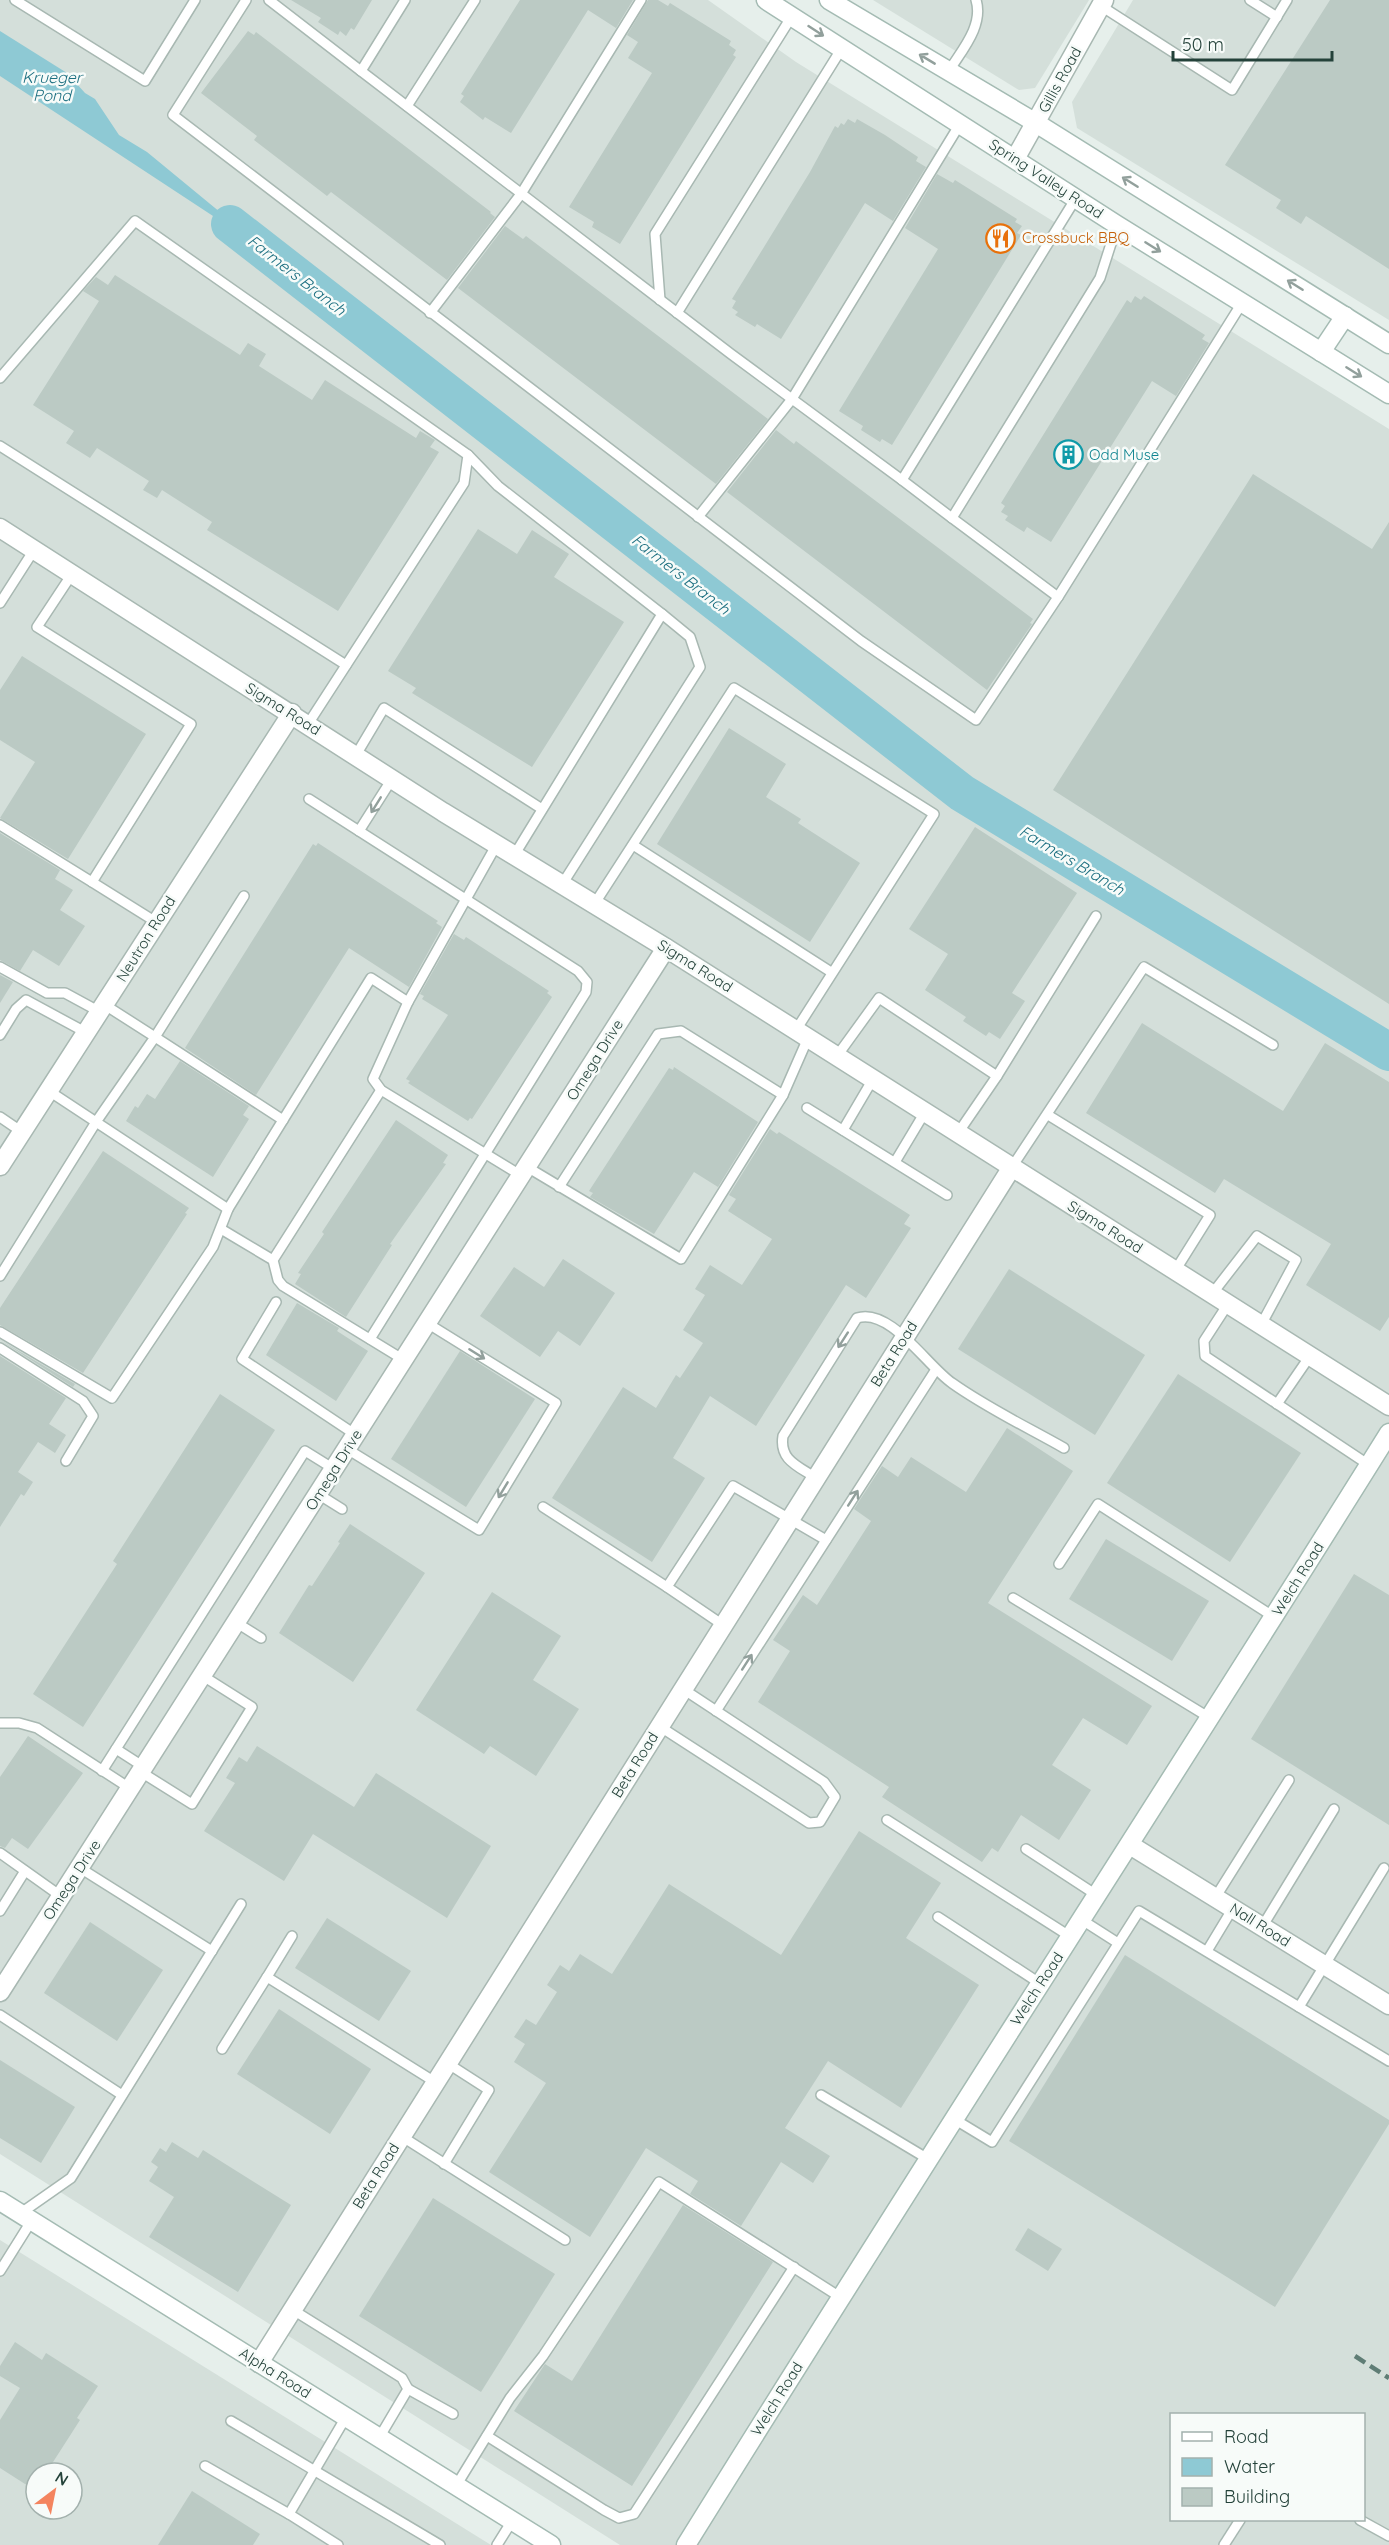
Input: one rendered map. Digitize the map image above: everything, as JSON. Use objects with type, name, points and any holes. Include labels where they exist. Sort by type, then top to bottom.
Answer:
[{"type":"street","name":"Spring Valley Road","points":[[766,0],[1117,225],[1389,394]]},
{"type":"street","points":[[829,0],[1036,123],[1389,344]]},
{"type":"street","name":"Gillis Road","points":[[1015,159],[1102,3]]},
{"type":"street","points":[[1321,352],[1344,316]]},
{"type":"street","name":"Sigma Road","points":[[0,528],[222,672],[292,713],[392,779],[595,903],[1389,1406]]},
{"type":"street","name":"Neutron Road","points":[[0,1164],[103,1009],[156,922],[292,713]]},
{"type":"street","name":"Omega Drive","points":[[1,1987],[62,1897],[666,948]]},
{"type":"street","name":"Beta Road","points":[[260,2363],[1012,1167]]},
{"type":"street","name":"Welch Road","points":[[686,2545],[840,2296],[1098,1896],[1389,1433]]},
{"type":"street","name":"Nall Road","points":[[1130,1845],[1389,2005]]},
{"type":"street","name":"Alpha Road","points":[[0,2200],[550,2545]]},
{"type":"lane","points":[[15,0],[145,81],[195,0]]},
{"type":"lane","points":[[246,0],[172,115],[861,641],[976,720],[1058,597],[1242,303]]},
{"type":"lane","points":[[269,0],[677,313],[1058,597]]},
{"type":"lane","points":[[361,71],[405,0]]},
{"type":"lane","points":[[407,106],[475,0]]},
{"type":"lane","points":[[430,313],[521,194],[641,0]]},
{"type":"lane","points":[[949,71],[974,30],[979,8],[976,0]]},
{"type":"lane","points":[[1250,0],[1277,17]]},
{"type":"lane","points":[[1102,3],[1232,90],[1287,0]]},
{"type":"lane","points":[[660,300],[654,234],[792,16]]},
{"type":"lane","points":[[677,313],[842,48]]},
{"type":"lane","points":[[698,517],[792,399],[960,124]]},
{"type":"lane","points":[[902,480],[1076,198]]},
{"type":"lane","points":[[0,378],[135,221],[468,455],[498,486],[690,637],[700,667],[563,883]]},
{"type":"lane","points":[[952,518],[1100,278],[1117,225]]},
{"type":"lane","points":[[0,446],[346,665]]},
{"type":"lane","points":[[308,724],[464,483],[468,455]]},
{"type":"lane","points":[[0,603],[34,550]]},
{"type":"lane","points":[[72,574],[37,627],[191,724],[92,882]]},
{"type":"lane","points":[[515,854],[662,614]]},
{"type":"lane","points":[[497,844],[465,897],[408,1002],[373,1079],[381,1090],[486,1154],[559,1186],[681,1259],[783,1095],[802,1034],[831,972],[934,814],[734,688],[595,903]]},
{"type":"lane","points":[[356,755],[384,708],[542,809]]},
{"type":"lane","points":[[359,831],[392,779]]},
{"type":"lane","points":[[309,799],[578,971],[585,977],[587,986],[586,992],[370,1339]]},
{"type":"lane","points":[[0,825],[156,922]]},
{"type":"lane","points":[[633,844],[831,972]]},
{"type":"lane","points":[[0,1276],[96,1122],[155,1037],[244,896]]},
{"type":"lane","points":[[958,1133],[997,1077],[1096,916]]},
{"type":"lane","points":[[0,967],[46,993],[65,993],[103,1009],[155,1037],[283,1120]]},
{"type":"lane","points":[[1012,1167],[1144,967],[1273,1045]]},
{"type":"lane","points":[[0,1332],[112,1398],[213,1247],[228,1209],[371,978],[408,1002]]},
{"type":"lane","points":[[837,1056],[879,998],[997,1077]]},
{"type":"lane","points":[[0,1035],[16,1009],[26,1000],[87,1033]]},
{"type":"lane","points":[[559,1186],[658,1034],[681,1031],[783,1095]]},
{"type":"lane","points":[[843,1130],[873,1079]]},
{"type":"lane","points":[[273,1260],[381,1090]]},
{"type":"lane","points":[[49,1091],[228,1209]]},
{"type":"lane","points":[[807,1108],[947,1195]]},
{"type":"lane","points":[[895,1162],[925,1112]]},
{"type":"lane","points":[[1048,1115],[1210,1215],[1175,1271]]},
{"type":"lane","points":[[0,1117],[22,1132]]},
{"type":"lane","points":[[221,1228],[273,1260],[278,1280],[283,1286],[404,1360]]},
{"type":"lane","points":[[1212,1294],[1257,1236],[1296,1260],[1262,1325]]},
{"type":"lane","points":[[276,1302],[242,1359],[352,1442],[479,1530],[556,1403],[427,1323]]},
{"type":"lane","points":[[1228,1304],[1204,1341],[1205,1356],[1369,1465]]},
{"type":"lane","points":[[816,1478],[786,1458],[782,1450],[785,1430],[857,1318],[862,1316],[878,1319],[905,1337],[935,1371],[954,1385],[1064,1448]]},
{"type":"lane","points":[[0,1348],[83,1401],[90,1408],[93,1416],[66,1461]]},
{"type":"lane","points":[[1277,1404],[1310,1356]]},
{"type":"lane","points":[[716,1711],[935,1371]]},
{"type":"lane","points":[[102,1771],[305,1451],[334,1469]]},
{"type":"lane","points":[[668,1587],[734,1485],[826,1540]]},
{"type":"lane","points":[[318,1494],[342,1509]]},
{"type":"lane","points":[[1059,1564],[1098,1504],[1274,1617]]},
{"type":"lane","points":[[543,1507],[723,1625]]},
{"type":"lane","points":[[1013,1598],[1210,1718]]},
{"type":"lane","points":[[237,1623],[261,1638]]},
{"type":"lane","points":[[116,1749],[192,1804],[252,1707],[203,1676]]},
{"type":"lane","points":[[659,1726],[809,1823],[820,1822],[835,1797],[824,1782],[683,1689]]},
{"type":"lane","points":[[0,1723],[19,1723],[37,1728],[130,1789]]},
{"type":"lane","points":[[1215,1898],[1290,1780]]},
{"type":"lane","points":[[1262,1927],[1334,1809]]},
{"type":"lane","points":[[887,1820],[1071,1937]]},
{"type":"lane","points":[[1026,1849],[1098,1896]]},
{"type":"lane","points":[[0,1853],[62,1897]]},
{"type":"lane","points":[[80,1868],[212,1951]]},
{"type":"lane","points":[[1299,2007],[1384,1868]]},
{"type":"lane","points":[[0,1911],[25,1871]]},
{"type":"lane","points":[[1,2269],[26,2217],[71,2178],[241,1904]]},
{"type":"lane","points":[[1207,1951],[1233,1908]]},
{"type":"lane","points":[[954,2119],[992,2142],[1139,1911],[1389,2061]]},
{"type":"lane","points":[[938,1917],[1041,1984]]},
{"type":"lane","points":[[1082,1920],[1119,1943]]},
{"type":"lane","points":[[222,2049],[292,1936]]},
{"type":"lane","points":[[267,1977],[435,2082]]},
{"type":"lane","points":[[0,2015],[122,2095]]},
{"type":"lane","points":[[444,2164],[489,2090],[447,2063]]},
{"type":"lane","points":[[821,2095],[928,2159]]},
{"type":"lane","points":[[401,2136],[566,2240]]},
{"type":"lane","points":[[456,2486],[510,2398],[543,2356],[659,2181],[840,2296]]},
{"type":"lane","points":[[487,2436],[604,2510],[620,2518],[634,2514],[794,2267]]},
{"type":"lane","points":[[293,2310],[402,2378],[408,2389],[453,2414]]},
{"type":"lane","points":[[379,2438],[408,2389]]},
{"type":"lane","points":[[289,2514],[346,2417]]},
{"type":"lane","points":[[231,2421],[440,2545]]},
{"type":"lane","points":[[205,2466],[338,2545]]},
{"type":"lane","points":[[496,2545],[512,2521]]},
{"type":"lane","points":[[1224,2545],[1239,2521]]},
{"type":"lane","points":[[1362,2521],[1389,2536]]},
{"type":"shaded area","points":[[0,0],[708,0],[796,62],[1389,429],[1389,2545],[620,2545],[0,2154]]},
{"type":"shaded area","points":[[873,0],[1089,0],[1035,88],[1019,90]]},
{"type":"shaded area","points":[[1133,0],[1389,0],[1389,320],[1077,128],[1072,102]]},
{"type":"shaded area","points":[[0,2240],[491,2545],[0,2545]]},
{"type":"water","name":"Krueger Pond","points":[[0,31],[67,73],[85,93],[95,99],[119,135],[147,152],[271,254],[0,76]]},
{"type":"building","points":[[291,0],[372,0],[354,30],[351,28],[346,36],[340,31],[338,35],[318,22],[321,18]]},
{"type":"building","points":[[520,0],[633,0],[616,28],[588,10],[511,133],[485,117],[483,120],[460,102],[464,96],[461,94]]},
{"type":"building","points":[[648,0],[658,0],[668,6],[670,3],[731,41],[729,45],[736,50],[733,55],[736,57],[620,244],[592,227],[594,222],[569,207],[652,73],[628,58],[638,42],[627,35]]},
{"type":"building","points":[[1330,0],[1389,0],[1389,269],[1306,216],[1301,224],[1276,208],[1281,200],[1225,165]]},
{"type":"building","points":[[248,31],[254,35],[256,32],[495,217],[447,280],[331,192],[327,196],[254,140],[257,136],[201,93]]},
{"type":"building","points":[[848,119],[855,123],[857,119],[885,135],[918,157],[916,161],[926,167],[893,221],[865,203],[781,339],[757,324],[755,327],[735,315],[738,312],[732,308],[736,301],[732,299],[810,172],[835,126],[838,128],[841,123],[844,125]]},
{"type":"building","points":[[937,174],[953,183],[955,180],[1017,219],[1015,222],[1022,226],[1017,233],[1021,235],[892,445],[882,439],[880,442],[861,430],[863,426],[839,411],[938,249],[905,228]]},
{"type":"building","points":[[505,226],[523,239],[526,236],[768,419],[716,484],[458,288]]},
{"type":"building","points":[[115,275],[240,355],[248,343],[266,354],[259,366],[312,400],[325,380],[416,438],[420,431],[435,440],[430,447],[439,452],[338,611],[207,530],[212,522],[162,490],[157,498],[143,490],[149,481],[97,448],[90,458],[66,443],[74,431],[33,405],[99,301],[83,291],[96,277],[108,285]]},
{"type":"building","name":"Odd Muse","points":[[1135,296],[1141,300],[1144,296],[1205,335],[1202,339],[1209,343],[1176,396],[1152,381],[1051,542],[1027,527],[1024,532],[1005,520],[1008,516],[1001,512],[1005,506],[1001,503],[1127,300],[1131,303]]},
{"type":"building","points":[[776,430],[794,444],[796,441],[1033,619],[1030,623],[1032,624],[987,690],[727,492]]},
{"type":"building","points":[[1253,474],[1372,549],[1389,522],[1389,1004],[1053,790]]},
{"type":"building","points":[[478,529],[517,554],[532,530],[569,554],[554,577],[624,622],[532,767],[412,693],[416,688],[388,671]]},
{"type":"building","points":[[22,656],[146,734],[68,859],[0,818],[35,762],[0,740],[0,690]]},
{"type":"building","points":[[729,728],[786,764],[766,797],[801,819],[798,823],[860,863],[810,942],[657,844]]},
{"type":"building","points":[[975,827],[1077,893],[1012,993],[1025,1001],[1000,1039],[989,1032],[986,1036],[963,1021],[966,1017],[925,990],[948,954],[909,929]]},
{"type":"building","points":[[0,833],[60,870],[55,879],[73,890],[60,910],[85,926],[59,966],[33,950],[20,971],[0,960]]},
{"type":"building","points":[[318,843],[438,921],[436,923],[442,927],[409,987],[349,948],[256,1095],[185,1048],[313,844],[316,846]]},
{"type":"building","points":[[454,934],[464,940],[466,937],[549,991],[547,993],[552,997],[472,1119],[468,1121],[408,1083],[410,1081],[406,1079],[448,1015],[422,999],[424,996],[420,994]]},
{"type":"building","points":[[0,975],[13,982],[0,1003]]},
{"type":"building","points":[[1142,1023],[1283,1111],[1325,1043],[1389,1082],[1389,1317],[1380,1331],[1306,1285],[1331,1244],[1224,1179],[1215,1193],[1086,1113]]},
{"type":"building","points":[[180,1061],[249,1106],[243,1115],[249,1119],[213,1177],[126,1121],[135,1106],[138,1108],[147,1094],[155,1099]]},
{"type":"building","points":[[674,1067],[758,1122],[718,1187],[694,1172],[654,1234],[590,1197],[593,1193],[589,1191],[669,1068],[673,1070]]},
{"type":"building","points":[[396,1120],[448,1155],[443,1163],[446,1164],[390,1244],[392,1245],[346,1317],[295,1284],[301,1274],[298,1273],[324,1234],[322,1232]]},
{"type":"building","points":[[770,1129],[777,1134],[779,1132],[910,1215],[904,1224],[911,1228],[866,1298],[846,1285],[756,1426],[710,1396],[673,1458],[705,1478],[652,1562],[552,1498],[623,1387],[656,1408],[676,1375],[680,1378],[703,1343],[683,1330],[705,1295],[695,1289],[710,1265],[742,1285],[772,1239],[728,1211],[736,1199],[729,1195]]},
{"type":"building","points":[[103,1151],[189,1208],[83,1373],[0,1325],[0,1308]]},
{"type":"building","points":[[563,1259],[615,1293],[580,1346],[558,1331],[540,1357],[480,1316],[514,1267],[544,1287]]},
{"type":"building","points":[[1009,1269],[1145,1355],[1095,1435],[958,1349]]},
{"type":"building","points":[[297,1303],[339,1328],[337,1331],[368,1351],[336,1401],[266,1355]]},
{"type":"building","points":[[0,1340],[75,1384],[73,1387]]},
{"type":"building","points":[[460,1351],[535,1399],[466,1507],[391,1459]]},
{"type":"building","points":[[0,1356],[66,1398],[49,1424],[66,1435],[55,1453],[38,1442],[18,1472],[33,1482],[24,1496],[21,1494],[0,1527]]},
{"type":"building","points":[[1178,1374],[1301,1453],[1230,1562],[1107,1483]]},
{"type":"building","points":[[220,1394],[275,1430],[83,1727],[33,1694],[117,1564],[113,1561]]},
{"type":"building","points":[[1007,1428],[1073,1471],[988,1603],[1152,1706],[1127,1745],[1083,1718],[1052,1765],[1091,1790],[1059,1840],[1021,1815],[998,1852],[992,1848],[982,1862],[882,1797],[889,1787],[758,1702],[790,1651],[773,1640],[803,1595],[817,1605],[871,1521],[854,1509],[882,1466],[898,1477],[911,1457],[966,1492]]},
{"type":"building","points":[[350,1524],[425,1573],[353,1682],[279,1633],[309,1585],[312,1586]]},
{"type":"building","points":[[1106,1539],[1209,1601],[1172,1661],[1069,1599]]},
{"type":"building","points":[[1354,1574],[1389,1595],[1389,1825],[1251,1739]]},
{"type":"building","points":[[492,1592],[561,1636],[533,1680],[579,1709],[536,1776],[490,1746],[484,1754],[416,1710]]},
{"type":"building","points":[[28,1736],[83,1773],[28,1849],[12,1838],[5,1848],[0,1846],[0,1777]]},
{"type":"building","points":[[257,1746],[354,1807],[376,1773],[491,1846],[447,1918],[313,1834],[284,1881],[204,1831],[235,1783],[226,1778],[239,1757],[247,1762]]},
{"type":"building","points":[[859,1831],[941,1883],[906,1938],[979,1985],[901,2108],[828,2061],[785,2128],[830,2156],[813,2183],[781,2162],[741,2226],[690,2194],[698,2181],[646,2148],[590,2237],[489,2172],[546,2083],[514,2062],[525,2044],[514,2037],[526,2019],[536,2025],[557,1992],[547,1985],[560,1965],[569,1971],[580,1954],[612,1974],[669,1884],[781,1955]]},
{"type":"building","points":[[327,1918],[411,1971],[379,2021],[295,1968]]},
{"type":"building","points":[[90,1922],[163,1970],[117,2041],[44,1993]]},
{"type":"building","points":[[1125,1955],[1389,2120],[1389,2124],[1275,2307],[1009,2141]]},
{"type":"building","points":[[279,2009],[371,2069],[330,2134],[237,2074]]},
{"type":"building","points":[[0,2060],[75,2107],[41,2163],[0,2138]]},
{"type":"building","points":[[172,2142],[198,2158],[203,2150],[291,2205],[238,2292],[149,2237],[174,2197],[149,2181],[158,2167],[151,2162],[160,2148],[166,2152]]},
{"type":"building","points":[[433,2198],[555,2274],[481,2392],[359,2316]]},
{"type":"building","points":[[683,2205],[773,2262],[632,2486],[514,2411],[545,2364],[572,2381]]},
{"type":"building","points":[[1028,2228],[1062,2249],[1048,2271],[1015,2250]]},
{"type":"building","points":[[15,2342],[42,2360],[46,2353],[98,2386],[77,2418],[80,2420],[54,2461],[24,2461],[24,2483],[0,2468],[0,2420],[20,2388],[0,2376],[0,2366]]},
{"type":"building","points":[[192,2491],[260,2534],[253,2545],[158,2545]]},
{"type":"waterway","name":"Farmers Branch","points":[[230,224],[962,793],[1389,1052]]},
{"type":"railway","points":[[1355,2356],[1389,2378]]},
{"type":"place","name":"Crossbuck BBQ","points":[[1001,238]]},
{"type":"place","name":"Odd Muse","points":[[1068,455]]}]
